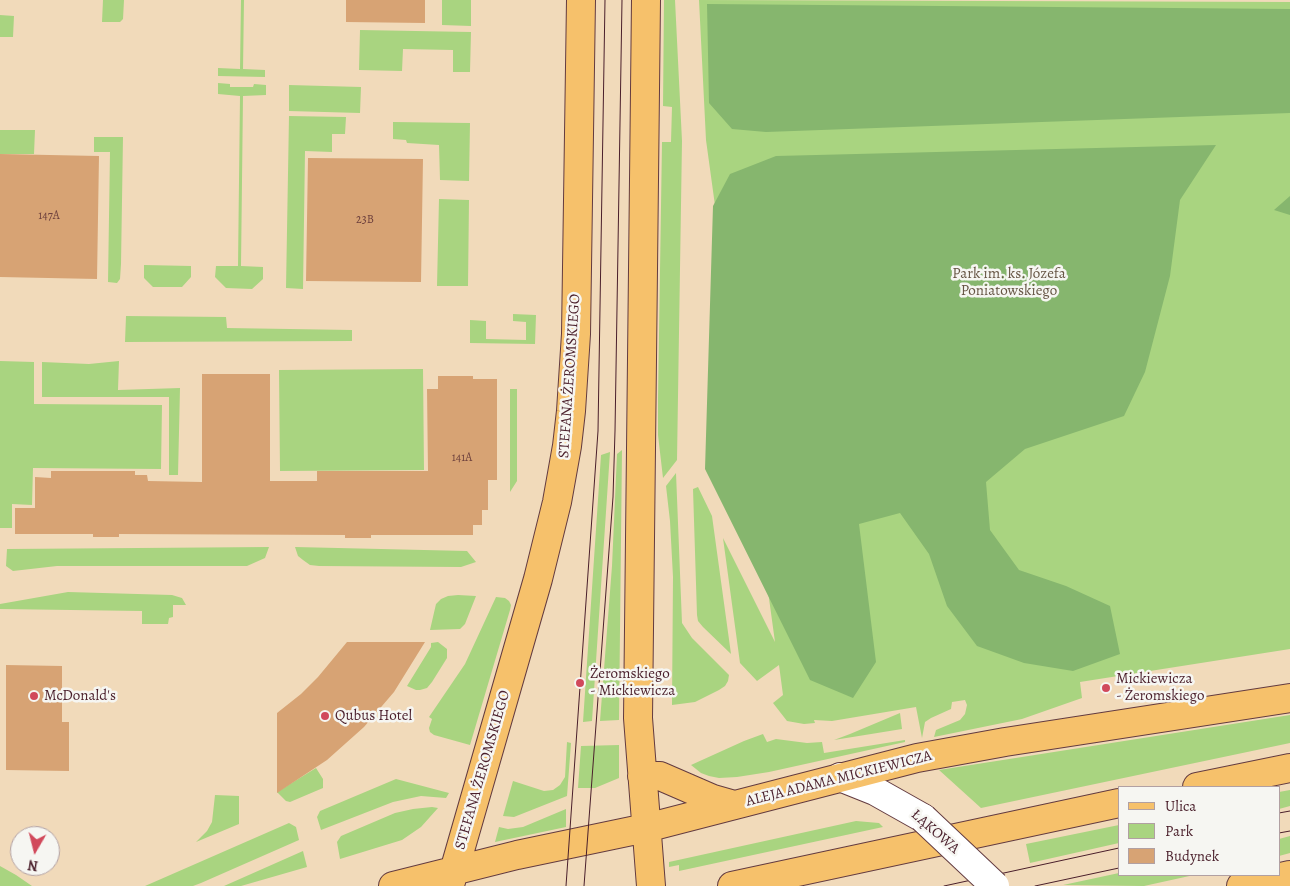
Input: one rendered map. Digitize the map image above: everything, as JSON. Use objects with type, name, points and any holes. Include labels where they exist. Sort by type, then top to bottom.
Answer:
[{"type":"main road","name":"STEFANA ŻEROMSKIEGO","points":[[451,879],[538,579],[557,502],[567,446],[576,334],[581,0]]},
{"type":"main road","points":[[646,0],[638,718],[651,879]]},
{"type":"main road","name":"ALEJA ADAMA MICKIEWICZA","points":[[393,886],[451,879],[517,855],[646,828],[840,777],[951,751],[1290,698]]},
{"type":"main road","points":[[1202,786],[1290,768]]},
{"type":"main road","points":[[642,776],[660,776],[713,799],[734,805]]},
{"type":"main road","points":[[732,886],[1118,803]]},
{"type":"main road","points":[[1241,886],[1290,875]]},
{"type":"street","name":"ŁĄKOWA","points":[[840,777],[875,791],[923,818],[995,886]]},
{"type":"green space","points":[[103,0],[124,0],[123,19],[120,22],[102,22]]},
{"type":"green space","points":[[241,0],[244,0],[243,69],[265,70],[265,77],[218,76],[218,68],[240,69]]},
{"type":"green space","points":[[442,0],[471,0],[471,26],[442,25]]},
{"type":"green space","points":[[664,0],[675,0],[682,141],[677,460],[663,478],[658,435],[662,142],[671,142],[672,107],[663,106]]},
{"type":"green space","name":"Park im. ks. Józefa Poniatowskiego","points":[[699,0],[1290,2],[1290,649],[1080,682],[1082,698],[1022,719],[934,737],[936,730],[960,720],[965,714],[967,705],[965,700],[952,702],[951,709],[925,722],[922,738],[916,707],[832,721],[814,720],[815,723],[804,724],[787,721],[773,703],[783,695],[779,665],[757,681],[740,663],[723,538],[775,642],[706,140]]},
{"type":"green space","points":[[707,4],[1290,9],[1290,113],[766,132],[732,129],[709,103]]},
{"type":"green space","points":[[0,15],[14,16],[13,37],[0,37]]},
{"type":"green space","points":[[360,30],[471,32],[470,72],[453,72],[453,50],[403,49],[402,71],[359,70]]},
{"type":"green space","points":[[218,83],[230,84],[230,87],[253,87],[254,84],[266,85],[266,95],[243,96],[241,266],[263,267],[263,279],[252,289],[226,288],[215,277],[216,266],[238,266],[240,96],[218,94]]},
{"type":"green space","points":[[289,85],[361,87],[360,113],[289,111]]},
{"type":"green space","points":[[289,116],[346,117],[345,134],[332,134],[332,152],[305,151],[303,289],[286,288]]},
{"type":"green space","points":[[393,122],[470,123],[469,181],[440,180],[439,145],[407,143],[406,140],[393,139]]},
{"type":"green space","points":[[0,130],[35,130],[34,154],[0,154]]},
{"type":"green space","points":[[94,137],[123,137],[121,264],[120,279],[117,283],[108,282],[110,152],[94,152]]},
{"type":"green space","points":[[1216,145],[1180,200],[1170,276],[1145,372],[1124,416],[1025,449],[986,482],[990,530],[1019,570],[1066,586],[1110,606],[1120,654],[1073,671],[1024,663],[977,646],[947,606],[929,554],[900,513],[859,524],[876,662],[853,698],[810,680],[705,469],[713,206],[730,174],[776,156]]},
{"type":"green space","points":[[1290,196],[1290,215],[1274,210]]},
{"type":"green space","points":[[439,199],[469,200],[468,286],[437,286]]},
{"type":"green space","points":[[144,265],[191,266],[191,277],[182,287],[153,287],[144,278]]},
{"type":"green space","points":[[513,314],[536,315],[535,344],[470,343],[470,320],[486,321],[486,339],[526,340],[526,322],[513,321]]},
{"type":"green space","points":[[126,316],[226,317],[227,328],[352,330],[352,341],[125,342]]},
{"type":"green space","points":[[0,361],[34,362],[34,404],[162,405],[161,469],[33,468],[32,505],[12,504],[12,528],[0,528]]},
{"type":"green space","points":[[119,361],[118,390],[180,388],[178,475],[169,475],[169,397],[42,397],[42,362],[89,364]]},
{"type":"green space","points":[[423,369],[424,470],[280,471],[279,370]]},
{"type":"green space","points":[[510,389],[517,389],[517,481],[510,492]]},
{"type":"green space","points":[[622,450],[619,720],[600,721],[612,566],[617,454]]},
{"type":"green space","points":[[610,452],[592,721],[583,722],[601,455]]},
{"type":"green space","points":[[676,473],[682,623],[692,638],[729,675],[725,686],[719,690],[695,702],[672,705],[673,577],[666,486]]},
{"type":"green space","points":[[698,487],[712,516],[731,654],[698,621],[693,489]]},
{"type":"green space","points":[[269,547],[265,558],[247,566],[57,566],[13,571],[6,566],[7,549]]},
{"type":"green space","points":[[295,547],[467,551],[476,562],[461,567],[319,566],[310,565],[303,560],[298,556]]},
{"type":"green space","points":[[68,592],[172,595],[182,598],[186,605],[173,605],[173,617],[169,618],[168,624],[142,624],[142,611],[0,609],[0,604]]},
{"type":"green space","points":[[448,596],[476,596],[465,624],[460,629],[430,630],[436,604]]},
{"type":"green space","points":[[496,597],[505,598],[511,605],[470,745],[434,735],[430,732],[429,728],[432,719],[429,717],[465,664]]},
{"type":"green space","points":[[438,642],[447,649],[447,658],[432,682],[427,688],[420,690],[407,686],[431,647],[431,643]]},
{"type":"green space","points":[[900,713],[902,729],[834,740],[850,734]]},
{"type":"green space","points":[[1290,715],[1290,743],[981,808],[939,770]]},
{"type":"green space","points":[[763,734],[767,742],[776,739],[807,743],[822,742],[824,753],[905,740],[905,742],[769,772],[737,777],[719,778],[709,776],[701,773],[691,765]]},
{"type":"green space","points":[[567,742],[571,743],[567,796],[514,817],[503,816],[513,781],[544,791],[553,790],[560,785],[565,777]]},
{"type":"green space","points":[[619,745],[619,778],[595,788],[578,788],[581,746]]},
{"type":"green space","points":[[316,768],[323,779],[323,788],[290,802],[286,801],[277,792]]},
{"type":"green space","points":[[396,779],[449,793],[446,798],[421,796],[393,802],[321,830],[317,817],[320,811]]},
{"type":"green space","points":[[1290,790],[1290,806],[1280,809],[1280,792]]},
{"type":"green space","points":[[215,795],[239,796],[239,824],[196,842],[207,831],[212,822]]},
{"type":"green space","points":[[432,807],[438,808],[421,827],[402,840],[340,859],[337,842],[341,836],[395,813]]},
{"type":"green space","points":[[566,809],[566,827],[495,842],[499,827],[508,829],[523,827]]},
{"type":"green space","points":[[856,821],[879,823],[883,827],[679,871],[679,865],[669,867],[669,862]]},
{"type":"green space","points":[[289,823],[296,827],[299,840],[193,886],[145,886]]},
{"type":"green space","points":[[1118,825],[1118,843],[1030,863],[1026,844]]},
{"type":"green space","points":[[1290,836],[1290,853],[1280,856],[1280,839]]},
{"type":"green space","points":[[303,851],[307,867],[241,886],[224,886]]},
{"type":"green space","points":[[0,866],[10,872],[10,876],[17,876],[32,886],[0,886]]},
{"type":"green space","points":[[1118,873],[1118,876],[1189,876],[1144,886],[1063,885]]},
{"type":"building","points":[[346,0],[425,0],[425,23],[346,22]]},
{"type":"building","points":[[0,154],[99,156],[97,279],[0,277]]},
{"type":"building","points":[[308,158],[423,159],[421,282],[306,281]]},
{"type":"building","points":[[202,374],[270,374],[270,481],[317,481],[317,471],[428,471],[427,389],[438,389],[438,376],[473,376],[473,379],[497,379],[497,480],[488,480],[488,510],[482,510],[482,525],[473,525],[473,535],[371,535],[371,538],[345,538],[345,535],[119,534],[119,537],[93,537],[93,534],[15,534],[15,508],[35,508],[35,477],[51,478],[51,471],[135,471],[135,475],[147,475],[148,481],[202,482]]},
{"type":"building","name":"Qubus Hotel","points":[[347,642],[425,642],[394,692],[364,727],[327,760],[277,793],[277,713],[301,694],[318,677]]},
{"type":"building","name":"McDonald's","points":[[6,665],[62,666],[62,722],[69,722],[69,771],[6,770]]},
{"type":"tram line","points":[[566,886],[598,431],[605,0]]},
{"type":"tram line","points":[[584,886],[613,497],[622,0]]},
{"type":"tram line","points":[[1280,813],[1290,811]]},
{"type":"tram line","points":[[1280,833],[1290,831]]},
{"type":"tram line","points":[[944,886],[1118,848]]},
{"type":"tram line","points":[[1035,886],[1118,868]]},
{"type":"place","name":"Żeromskiego - Mickiewicza","points":[[580,683]]},
{"type":"place","name":"Mickiewicza - Żeromskiego","points":[[1106,688]]},
{"type":"place","name":"McDonald's","points":[[34,696]]},
{"type":"place","name":"Qubus Hotel","points":[[325,716]]}]
